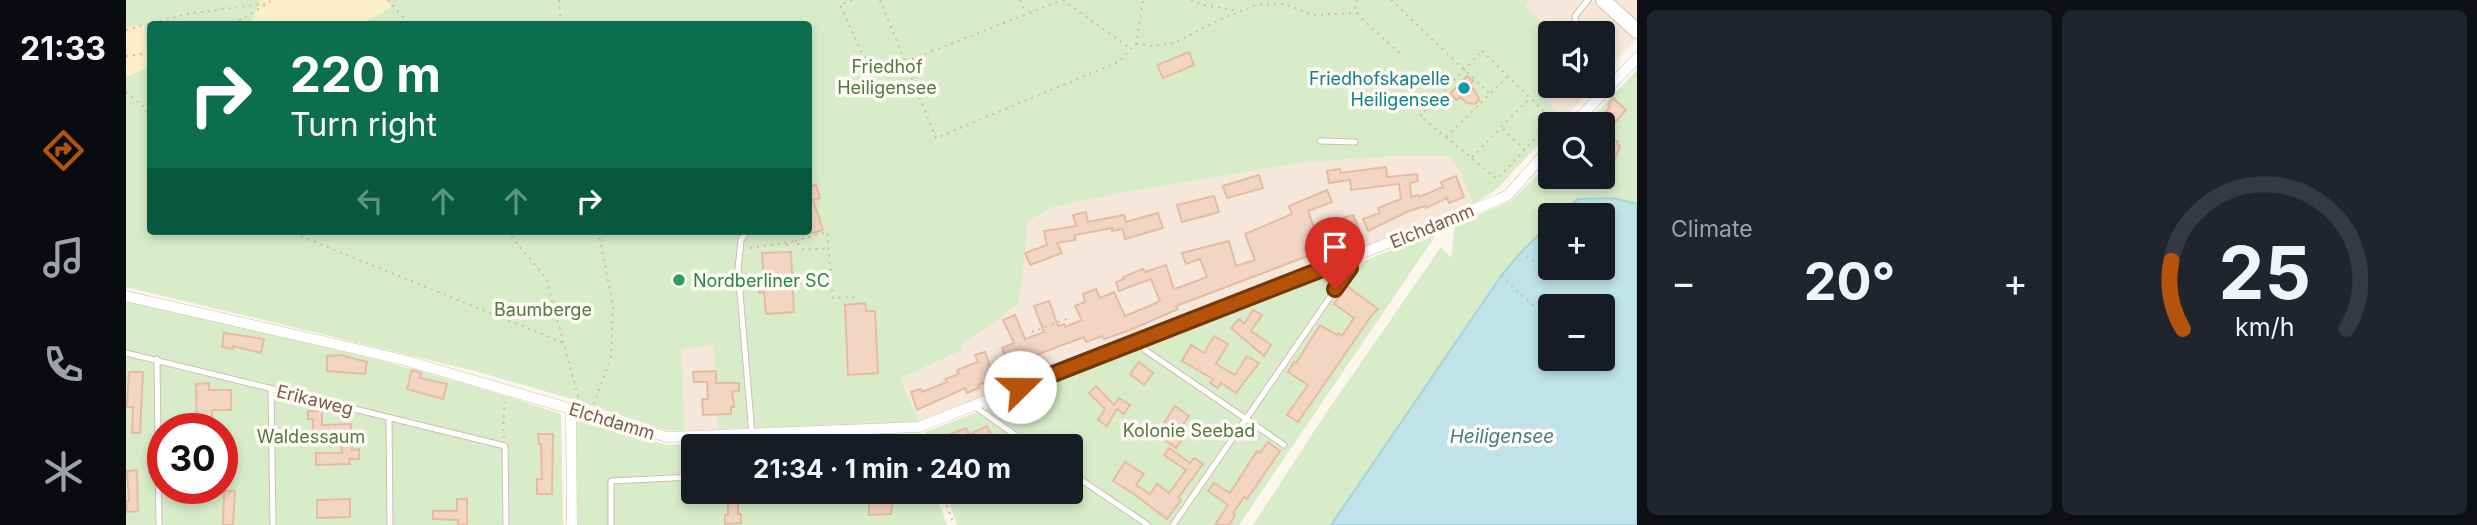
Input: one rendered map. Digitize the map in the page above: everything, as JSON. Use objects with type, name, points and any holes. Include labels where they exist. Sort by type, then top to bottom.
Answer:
[{"type":"main road","points":[[1603,0],[1637,31]]},
{"type":"street","points":[[1615,81],[1637,58]]},
{"type":"street","points":[[1585,112],[1598,98]]},
{"type":"street","name":"Elchdamm","points":[[752,434],[919,427],[1500,199],[1508,195],[1538,161]]},
{"type":"street","name":"Elchdamm","points":[[126,296],[404,360],[667,437],[681,437]]},
{"type":"street","points":[[571,409],[572,525]]},
{"type":"lane","points":[[1576,21],[1575,16],[1588,0]]},
{"type":"lane","points":[[1320,141],[1355,142]]},
{"type":"lane","points":[[744,235],[741,240],[738,269],[752,434]]},
{"type":"lane","points":[[1173,525],[1350,268],[1348,259]]},
{"type":"lane","points":[[1140,340],[1145,350],[1284,445]]},
{"type":"lane","name":"Erikaweg","points":[[126,353],[505,446]]},
{"type":"lane","points":[[157,359],[159,525]]},
{"type":"lane","points":[[271,389],[273,525]]},
{"type":"lane","points":[[974,405],[1014,434]]},
{"type":"lane","points":[[389,418],[390,525]]},
{"type":"lane","points":[[505,446],[506,525]]},
{"type":"lane","points":[[611,525],[611,481],[681,478]]},
{"type":"lane","points":[[1083,481],[1148,525]]},
{"type":"path","points":[[388,0],[405,21]]},
{"type":"path","points":[[559,0],[561,21]]},
{"type":"path","points":[[852,0],[840,5],[872,75],[1062,0],[1132,49]]},
{"type":"path","points":[[880,0],[936,138],[1118,62],[1136,44],[1143,0]]},
{"type":"path","points":[[1020,0],[1026,14]]},
{"type":"path","points":[[1191,0],[1239,11]]},
{"type":"path","points":[[1357,0],[1357,13],[1404,56]]},
{"type":"path","points":[[1391,0],[1490,94]]},
{"type":"path","points":[[238,21],[270,2]]},
{"type":"path","points":[[163,21],[270,2]]},
{"type":"path","points":[[1136,44],[1152,46],[1175,43],[1256,5],[1285,4],[1313,15],[1357,13]]},
{"type":"path","points":[[126,30],[147,25]]},
{"type":"path","points":[[1482,51],[1508,76],[1553,120],[1497,179],[1420,116],[1482,51]]},
{"type":"path","points":[[126,56],[147,53]]},
{"type":"path","points":[[1446,137],[1508,76]]},
{"type":"path","points":[[126,92],[146,109],[147,116]]},
{"type":"path","points":[[1471,158],[1530,98]]},
{"type":"path","points":[[1501,127],[1525,149]]},
{"type":"path","points":[[740,250],[785,243],[827,232],[833,298],[855,297]]},
{"type":"path","points":[[298,235],[564,343]]},
{"type":"path","points":[[510,235],[546,278],[586,414]]},
{"type":"path","points":[[586,414],[611,357],[613,305],[599,235]]},
{"type":"path","points":[[794,241],[804,250],[829,248]]},
{"type":"path","points":[[785,243],[791,249]]},
{"type":"path","points":[[1521,252],[1538,264]]},
{"type":"path","points":[[1501,276],[1536,308]]},
{"type":"path","points":[[1032,332],[1069,318]]},
{"type":"path","points":[[505,446],[503,425],[506,390]]},
{"type":"path","points":[[946,504],[954,525]]},
{"type":"shaded area","points":[[1528,0],[1637,0],[1637,38],[1615,62],[1615,21],[1538,22],[1522,7]]},
{"type":"shaded area","points":[[1545,98],[1582,98],[1570,112],[1556,112]]},
{"type":"shaded area","points":[[1395,156],[1448,156],[1459,169],[1473,205],[920,423],[900,378],[963,350],[961,346],[1019,304],[1027,221],[1050,208],[1298,163]]},
{"type":"shaded area","points":[[715,346],[718,429],[685,431],[680,349]]},
{"type":"green space","points":[[126,0],[1529,0],[1525,6],[1540,21],[1538,98],[1545,98],[1556,112],[1538,112],[1538,145],[1498,188],[1473,205],[1459,169],[1448,156],[1395,156],[1298,163],[1050,208],[1028,221],[1019,304],[962,345],[963,350],[900,378],[920,423],[718,429],[714,346],[681,349],[685,431],[665,430],[475,371],[126,287]]},
{"type":"green space","points":[[1637,70],[1637,204],[1613,198],[1578,199],[1573,203],[1538,203],[1538,236],[1501,276],[1331,525],[1253,525],[1324,416],[1441,247],[1451,258],[1455,225],[1511,201],[1538,174],[1538,189],[1615,189],[1615,112],[1597,112],[1611,98],[1615,98],[1615,93]]},
{"type":"green space","name":"Kolonie Seebad","points":[[1438,232],[1239,525],[957,525],[950,504],[1083,504],[1083,434],[926,432]]},
{"type":"green space","name":"Waldessaum","points":[[126,301],[399,366],[561,414],[563,525],[126,525]]},
{"type":"green space","points":[[576,422],[667,445],[681,444],[681,504],[939,504],[947,525],[578,525]]},
{"type":"sand","points":[[261,0],[388,0],[391,7],[367,21],[251,21]]},
{"type":"sand","points":[[144,25],[147,68],[126,77],[126,27]]},
{"type":"water","name":"Heiligensee","points":[[1613,198],[1637,204],[1637,525],[1331,525],[1501,276],[1538,236],[1538,280],[1615,280],[1615,203],[1573,203],[1578,199]]},
{"type":"building","points":[[1189,52],[1194,65],[1163,78],[1157,65]]},
{"type":"building","name":"Friedhofskapelle Heiligensee","points":[[1467,76],[1473,81],[1469,85],[1479,100],[1475,104],[1467,103],[1460,97],[1457,100],[1450,94]]},
{"type":"building","points":[[1613,98],[1626,110],[1615,123],[1615,112],[1606,112],[1610,107],[1608,105]]},
{"type":"building","points":[[1615,140],[1620,146],[1615,158]]},
{"type":"building","points":[[1386,167],[1387,177],[1417,174],[1418,181],[1410,183],[1411,197],[1419,197],[1443,187],[1441,182],[1456,176],[1464,197],[1449,203],[1447,198],[1426,208],[1425,206],[1409,211],[1368,231],[1363,219],[1380,213],[1378,208],[1401,199],[1399,184],[1351,190],[1350,180],[1329,183],[1327,171],[1340,169],[1341,173]]},
{"type":"building","points":[[1259,175],[1263,188],[1227,198],[1223,186]]},
{"type":"building","points":[[816,185],[820,198],[813,200],[823,230],[812,233],[812,186]]},
{"type":"building","points":[[1327,190],[1332,202],[1308,211],[1314,227],[1353,215],[1359,229],[1305,248],[1308,256],[1176,306],[1178,309],[1130,330],[1086,342],[1084,337],[1009,365],[1002,348],[1014,343],[1003,320],[1015,315],[1025,339],[1044,332],[1034,306],[1049,301],[1058,326],[1064,324],[1065,327],[1082,320],[1075,306],[1085,302],[1083,294],[1096,289],[1100,298],[1114,292],[1125,316],[1160,301],[1151,279],[1119,291],[1116,282],[1124,279],[1123,277],[1143,269],[1145,272],[1166,265],[1174,289],[1186,285],[1207,277],[1200,259],[1186,264],[1182,253],[1229,241],[1236,266],[1255,260],[1245,234],[1292,214],[1289,206]]},
{"type":"building","points":[[1214,196],[1219,212],[1182,222],[1177,205]]},
{"type":"building","points":[[1086,212],[1088,222],[1124,215],[1126,222],[1158,213],[1163,228],[1125,239],[1123,229],[1112,231],[1112,228],[1075,235],[1075,240],[1057,243],[1062,253],[1030,265],[1025,253],[1047,245],[1044,231],[1076,226],[1073,215]]},
{"type":"building","points":[[791,252],[794,312],[766,314],[764,292],[759,293],[759,284],[764,283],[762,253]]},
{"type":"building","points":[[1347,286],[1378,309],[1298,422],[1287,415],[1308,385],[1288,372],[1320,325],[1342,336],[1354,318],[1334,304]]},
{"type":"building","points":[[865,303],[866,311],[875,311],[878,373],[848,375],[845,305]]},
{"type":"building","points":[[1253,310],[1262,315],[1251,331],[1271,345],[1264,356],[1231,328],[1239,319],[1244,324]]},
{"type":"building","points":[[224,333],[264,339],[261,353],[233,346],[233,349],[222,347]]},
{"type":"building","points":[[1214,336],[1228,344],[1216,364],[1235,375],[1247,356],[1259,363],[1236,393],[1221,383],[1218,388],[1210,383],[1213,379],[1182,361],[1191,345],[1204,353]]},
{"type":"building","points":[[985,352],[995,379],[978,385],[979,388],[967,393],[965,388],[917,410],[911,392],[921,389],[922,392],[947,382],[945,379],[959,374],[957,370],[978,362],[975,355]]},
{"type":"building","points":[[341,355],[367,362],[365,374],[327,371],[327,356]]},
{"type":"building","points":[[1139,362],[1153,373],[1144,385],[1130,374]]},
{"type":"building","points":[[412,370],[421,373],[420,378],[447,384],[443,399],[407,389]]},
{"type":"building","points":[[716,371],[716,383],[739,383],[739,391],[732,392],[734,407],[731,407],[731,414],[703,415],[702,399],[708,399],[707,382],[694,382],[693,372]]},
{"type":"building","points":[[129,372],[143,372],[140,433],[132,433],[133,407],[127,407]]},
{"type":"building","points":[[209,383],[209,390],[231,390],[231,410],[197,413],[196,384]]},
{"type":"building","points":[[1096,386],[1114,405],[1119,398],[1130,405],[1124,414],[1117,409],[1107,426],[1098,420],[1105,409],[1089,393]]},
{"type":"building","points":[[1175,406],[1189,416],[1175,436],[1181,441],[1176,448],[1160,436],[1168,425],[1164,423]]},
{"type":"building","points":[[308,411],[322,411],[322,425],[351,424],[352,450],[359,449],[359,459],[349,459],[350,464],[316,465],[316,453],[342,453],[341,436],[323,437],[323,444],[313,444],[313,419],[308,419]]},
{"type":"building","points":[[987,426],[991,434],[971,434]]},
{"type":"building","points":[[966,428],[969,434],[951,434]]},
{"type":"building","points":[[538,434],[553,434],[552,494],[537,494],[537,479],[542,479],[541,444]]},
{"type":"building","points":[[1268,442],[1280,451],[1247,499],[1244,497],[1233,513],[1235,515],[1229,525],[1215,525],[1228,505],[1208,491],[1214,483],[1230,493],[1257,451],[1260,453]]},
{"type":"building","points":[[1169,448],[1190,463],[1194,458],[1203,464],[1178,498],[1181,500],[1167,519],[1113,481],[1125,462],[1144,474],[1136,485],[1150,494],[1157,484],[1169,493],[1186,470],[1164,455]]},
{"type":"building","points":[[137,470],[138,511],[127,512],[127,471]]},
{"type":"building","points":[[350,499],[350,517],[317,518],[317,500]]},
{"type":"building","points":[[457,499],[467,499],[467,525],[458,525],[458,520],[433,519],[433,511],[457,511]]},
{"type":"building","points":[[224,504],[234,504],[233,525],[223,525]]},
{"type":"building","points":[[728,504],[738,504],[741,523],[725,524],[725,515],[728,515]]},
{"type":"building","points":[[869,504],[892,504],[891,514],[869,515]]},
{"type":"place","name":"Friedhofskapelle Heiligensee","points":[[1464,88]]},
{"type":"place","name":"Nordberliner SC","points":[[679,280]]},
{"type":"route","points":[[1020,387],[1348,259],[1350,268],[1335,289]]},
{"type":"park label","name":"Friedhof Heiligensee","points":[[887,76]]},
{"type":"park label","name":"Baumberge","points":[[543,309]]}]
